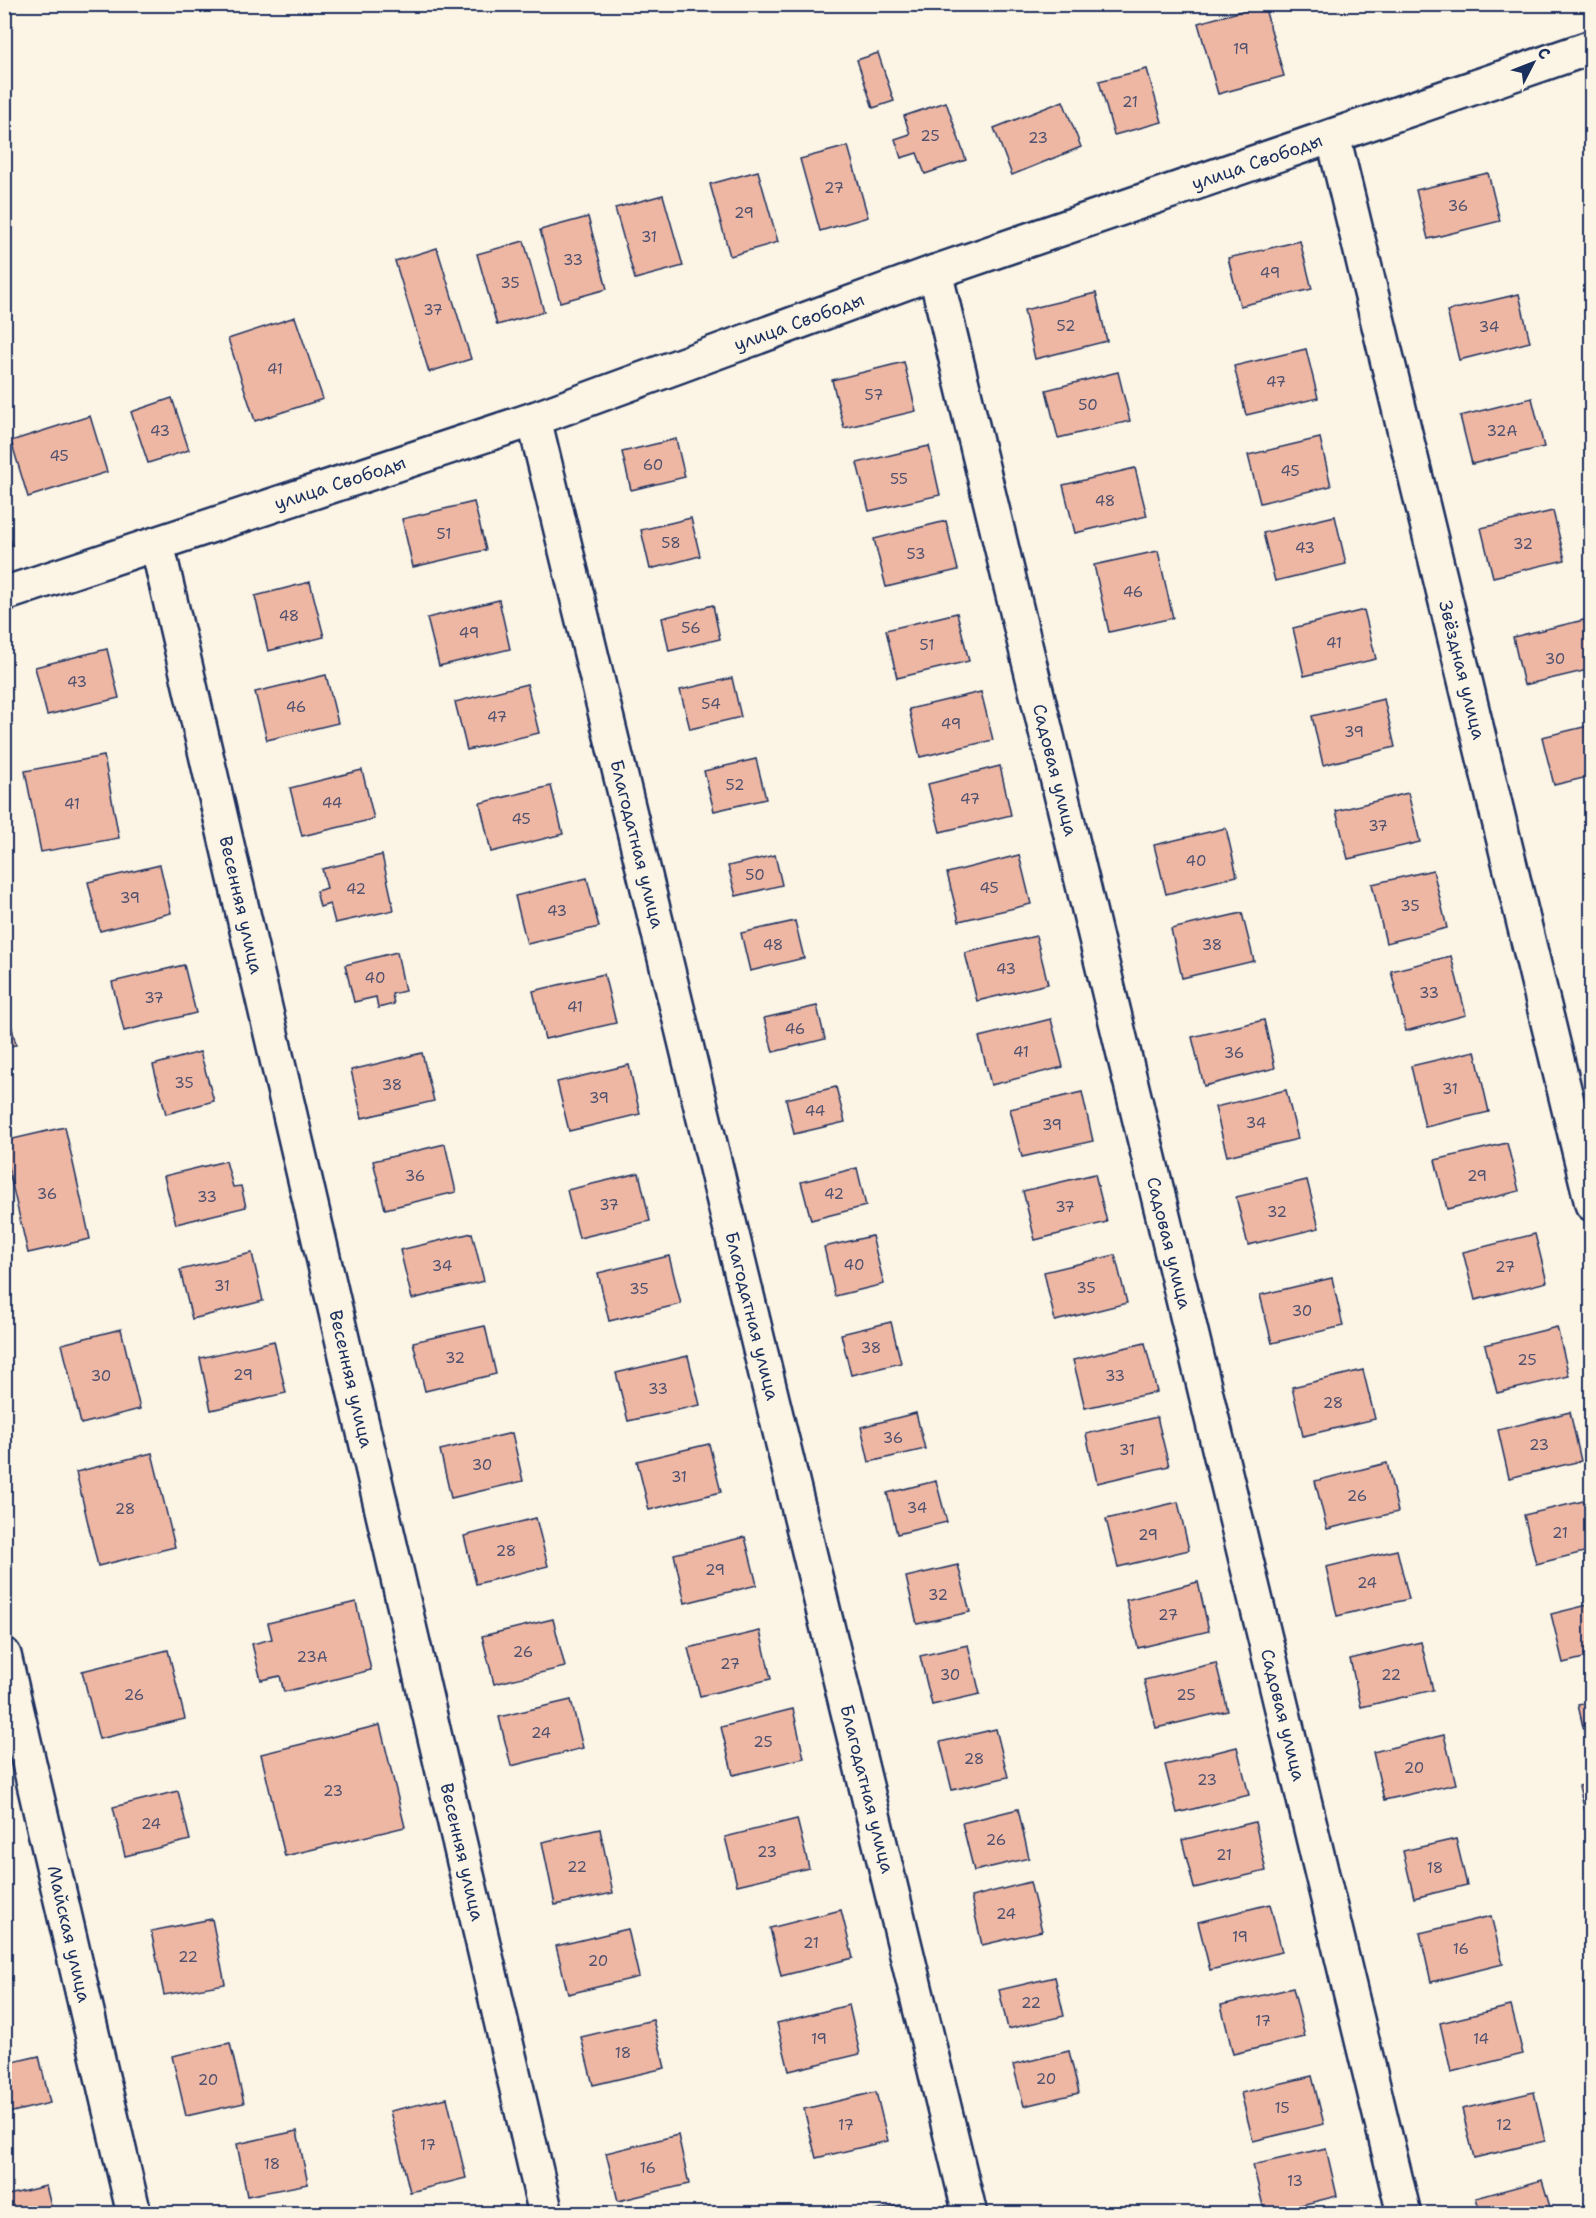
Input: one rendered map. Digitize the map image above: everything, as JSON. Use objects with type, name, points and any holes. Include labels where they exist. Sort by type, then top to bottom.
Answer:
[{"type":"street","name":"улица Свободы","points":[[4,594],[534,419],[935,272],[1592,47]]},
{"type":"street","name":"Звёздная улица","points":[[1333,136],[1592,1204]]},
{"type":"street","name":"Садовая улица","points":[[935,272],[1404,2214]]},
{"type":"street","name":"Благодатная улица","points":[[534,419],[970,2214]]},
{"type":"street","name":"Весенняя улица","points":[[157,544],[546,2214]]},
{"type":"street","name":"Майская улица","points":[[4,1655],[134,2214]]},
{"type":"building","points":[[1264,5],[1284,76],[1218,94],[1198,23]]},
{"type":"building","points":[[878,53],[894,101],[873,108],[857,60]]},
{"type":"building","points":[[1147,69],[1162,122],[1114,135],[1099,81]]},
{"type":"building","points":[[1063,101],[1081,147],[1012,175],[994,128]]},
{"type":"building","points":[[946,102],[966,160],[925,174],[917,153],[901,158],[895,139],[910,134],[904,116]]},
{"type":"building","points":[[848,146],[868,217],[820,231],[800,159]]},
{"type":"building","points":[[758,171],[778,242],[730,256],[710,184]]},
{"type":"building","points":[[1488,173],[1500,221],[1428,239],[1416,190]]},
{"type":"building","points":[[663,195],[683,266],[635,279],[615,208]]},
{"type":"building","points":[[588,217],[607,289],[560,302],[540,230]]},
{"type":"building","points":[[524,241],[544,312],[497,325],[477,254]]},
{"type":"building","points":[[1300,241],[1312,289],[1240,306],[1228,258]]},
{"type":"building","points":[[437,248],[471,359],[429,372],[395,261]]},
{"type":"building","points":[[1096,293],[1107,341],[1035,359],[1024,310]]},
{"type":"building","points":[[1519,294],[1530,342],[1459,360],[1447,311]]},
{"type":"building","points":[[295,317],[323,399],[255,421],[228,339]]},
{"type":"building","points":[[1306,349],[1318,398],[1246,415],[1234,366]]},
{"type":"building","points":[[904,362],[916,411],[844,428],[832,380]]},
{"type":"building","points":[[1118,372],[1130,421],[1058,438],[1046,390]]},
{"type":"building","points":[[172,398],[189,450],[148,463],[131,412]]},
{"type":"building","points":[[1532,398],[1544,447],[1472,464],[1460,416]]},
{"type":"building","points":[[90,416],[107,472],[28,497],[11,441]]},
{"type":"building","points":[[1320,438],[1331,486],[1260,503],[1248,455]]},
{"type":"building","points":[[676,439],[685,477],[631,490],[622,452]]},
{"type":"building","points":[[929,446],[940,495],[869,511],[857,463]]},
{"type":"building","points":[[1135,468],[1147,516],[1075,533],[1063,485]]},
{"type":"building","points":[[474,502],[486,550],[413,567],[402,519]]},
{"type":"building","points":[[1553,511],[1565,560],[1493,577],[1481,528]]},
{"type":"building","points":[[1335,516],[1346,564],[1275,581],[1263,533]]},
{"type":"building","points":[[691,518],[700,556],[650,569],[641,530]]},
{"type":"building","points":[[4,521],[12,545],[4,548]]},
{"type":"building","points":[[946,521],[958,570],[886,587],[874,539]]},
{"type":"building","points":[[1158,551],[1173,618],[1109,632],[1094,565]]},
{"type":"building","points":[[310,582],[324,637],[268,651],[255,596]]},
{"type":"building","points":[[499,600],[510,649],[439,666],[427,618]]},
{"type":"building","points":[[713,605],[720,639],[669,651],[662,618]]},
{"type":"building","points":[[1364,610],[1376,659],[1304,676],[1293,628]]},
{"type":"building","points":[[957,613],[969,661],[897,678],[886,630]]},
{"type":"building","points":[[1584,620],[1592,649],[1592,669],[1524,685],[1513,637]]},
{"type":"building","points":[[107,649],[119,698],[47,715],[35,667]]},
{"type":"building","points":[[326,675],[338,723],[267,740],[255,692]]},
{"type":"building","points":[[732,678],[741,717],[690,729],[680,690]]},
{"type":"building","points":[[527,684],[539,733],[467,750],[455,702]]},
{"type":"building","points":[[981,692],[993,740],[920,757],[909,709]]},
{"type":"building","points":[[1384,699],[1395,747],[1323,765],[1312,716]]},
{"type":"building","points":[[1592,725],[1592,776],[1554,785],[1542,737]]},
{"type":"building","points":[[104,756],[119,838],[41,852],[25,771]]},
{"type":"building","points":[[756,759],[766,799],[714,811],[704,771]]},
{"type":"building","points":[[1000,766],[1011,815],[940,832],[928,784]]},
{"type":"building","points":[[362,770],[374,819],[302,836],[290,788]]},
{"type":"building","points":[[551,786],[563,834],[491,852],[480,803]]},
{"type":"building","points":[[1408,793],[1420,842],[1348,859],[1336,811]]},
{"type":"building","points":[[1226,828],[1237,876],[1166,894],[1154,845]]},
{"type":"building","points":[[382,855],[394,910],[335,923],[330,904],[320,907],[316,891],[327,888],[322,869]]},
{"type":"building","points":[[775,855],[782,885],[736,896],[728,866]]},
{"type":"building","points":[[1019,855],[1031,904],[959,921],[947,873]]},
{"type":"building","points":[[160,865],[171,913],[100,931],[88,882]]},
{"type":"building","points":[[1433,870],[1447,928],[1386,943],[1372,884]]},
{"type":"building","points":[[587,878],[599,927],[527,944],[515,896]]},
{"type":"building","points":[[1242,913],[1254,961],[1182,978],[1171,929]]},
{"type":"building","points":[[795,921],[804,958],[750,971],[741,933]]},
{"type":"building","points":[[1036,936],[1048,984],[977,1001],[965,953]]},
{"type":"building","points":[[397,952],[405,991],[392,994],[394,1004],[378,1008],[376,997],[354,1002],[345,965]]},
{"type":"building","points":[[1451,956],[1466,1015],[1406,1031],[1391,971]]},
{"type":"building","points":[[184,965],[196,1013],[124,1031],[112,982]]},
{"type":"building","points":[[604,974],[616,1023],[545,1039],[533,991]]},
{"type":"building","points":[[4,994],[16,1045],[4,1047]]},
{"type":"building","points":[[817,1006],[825,1039],[773,1052],[764,1018]]},
{"type":"building","points":[[1051,1019],[1063,1067],[991,1085],[979,1037]]},
{"type":"building","points":[[1264,1020],[1275,1068],[1204,1086],[1192,1037]]},
{"type":"building","points":[[1475,1051],[1489,1112],[1425,1127],[1411,1066]]},
{"type":"building","points":[[200,1052],[214,1101],[166,1114],[153,1065]]},
{"type":"building","points":[[422,1053],[434,1101],[362,1118],[351,1070]]},
{"type":"building","points":[[629,1065],[640,1114],[569,1131],[557,1082]]},
{"type":"building","points":[[836,1087],[845,1122],[794,1134],[786,1099]]},
{"type":"building","points":[[1286,1090],[1298,1139],[1227,1156],[1215,1107]]},
{"type":"building","points":[[1082,1092],[1093,1141],[1022,1157],[1010,1109]]},
{"type":"building","points":[[65,1127],[90,1239],[28,1253],[4,1150],[4,1141]]},
{"type":"building","points":[[1507,1143],[1519,1191],[1447,1209],[1435,1160]]},
{"type":"building","points":[[445,1144],[456,1192],[385,1209],[373,1161]]},
{"type":"building","points":[[226,1161],[233,1187],[241,1186],[246,1207],[176,1224],[164,1176]]},
{"type":"building","points":[[857,1168],[866,1206],[811,1220],[801,1182]]},
{"type":"building","points":[[639,1173],[650,1221],[579,1238],[567,1190]]},
{"type":"building","points":[[1095,1174],[1107,1222],[1035,1240],[1023,1191]]},
{"type":"building","points":[[1307,1180],[1319,1228],[1248,1245],[1236,1197]]},
{"type":"building","points":[[472,1233],[484,1281],[412,1299],[400,1250]]},
{"type":"building","points":[[1535,1234],[1547,1282],[1475,1300],[1463,1252]]},
{"type":"building","points":[[872,1236],[884,1284],[835,1296],[824,1247]]},
{"type":"building","points":[[252,1253],[263,1301],[192,1319],[180,1270]]},
{"type":"building","points":[[1115,1255],[1127,1303],[1055,1321],[1044,1272]]},
{"type":"building","points":[[669,1256],[681,1304],[609,1321],[598,1273]]},
{"type":"building","points":[[1332,1278],[1343,1326],[1272,1343],[1260,1295]]},
{"type":"building","points":[[891,1322],[901,1363],[851,1375],[841,1334]]},
{"type":"building","points":[[485,1326],[496,1374],[425,1391],[413,1342]]},
{"type":"building","points":[[1557,1327],[1569,1376],[1497,1393],[1485,1345]]},
{"type":"building","points":[[121,1329],[140,1409],[81,1424],[62,1344]]},
{"type":"building","points":[[274,1341],[286,1393],[211,1410],[200,1358]]},
{"type":"building","points":[[1145,1343],[1157,1392],[1085,1408],[1073,1360]]},
{"type":"building","points":[[688,1356],[700,1405],[628,1421],[616,1373]]},
{"type":"building","points":[[1363,1370],[1375,1419],[1303,1436],[1292,1387]]},
{"type":"building","points":[[1570,1412],[1581,1461],[1509,1478],[1498,1430]]},
{"type":"building","points":[[916,1413],[925,1449],[869,1462],[861,1427]]},
{"type":"building","points":[[1157,1417],[1169,1466],[1097,1483],[1086,1434]]},
{"type":"building","points":[[512,1433],[523,1481],[451,1498],[440,1450]]},
{"type":"building","points":[[709,1444],[721,1492],[649,1510],[637,1461]]},
{"type":"building","points":[[152,1453],[175,1547],[98,1566],[76,1472]]},
{"type":"building","points":[[1387,1463],[1398,1512],[1327,1529],[1315,1481]]},
{"type":"building","points":[[936,1481],[947,1522],[897,1534],[887,1493]]},
{"type":"building","points":[[1592,1499],[1592,1550],[1536,1564],[1524,1515]]},
{"type":"building","points":[[1178,1502],[1189,1550],[1118,1567],[1106,1519]]},
{"type":"building","points":[[536,1518],[548,1566],[476,1584],[464,1536]]},
{"type":"building","points":[[745,1537],[757,1585],[685,1603],[674,1554]]},
{"type":"building","points":[[1397,1550],[1409,1599],[1337,1616],[1326,1567]]},
{"type":"building","points":[[958,1565],[970,1612],[917,1624],[906,1577]]},
{"type":"building","points":[[1198,1582],[1209,1631],[1138,1648],[1126,1600]]},
{"type":"building","points":[[356,1602],[371,1670],[284,1692],[280,1676],[261,1680],[252,1644],[272,1639],[268,1623]]},
{"type":"building","points":[[1592,1604],[1592,1656],[1563,1663],[1551,1614]]},
{"type":"building","points":[[553,1619],[565,1667],[494,1684],[482,1636]]},
{"type":"building","points":[[760,1631],[771,1679],[700,1696],[688,1648]]},
{"type":"building","points":[[1421,1642],[1433,1690],[1361,1707],[1350,1659]]},
{"type":"building","points":[[968,1645],[980,1694],[932,1705],[920,1656]]},
{"type":"building","points":[[168,1650],[185,1719],[99,1739],[82,1671]]},
{"type":"building","points":[[1216,1663],[1228,1711],[1156,1728],[1144,1680]]},
{"type":"building","points":[[571,1700],[583,1748],[511,1766],[499,1717]]},
{"type":"building","points":[[1592,1702],[1592,1753],[1589,1753],[1578,1705]]},
{"type":"building","points":[[793,1709],[804,1758],[733,1775],[721,1727]]},
{"type":"building","points":[[380,1725],[405,1827],[285,1856],[261,1754]]},
{"type":"building","points":[[996,1729],[1008,1777],[952,1790],[940,1742]]},
{"type":"building","points":[[1444,1735],[1456,1784],[1384,1800],[1373,1752]]},
{"type":"building","points":[[1237,1747],[1249,1795],[1177,1813],[1165,1765]]},
{"type":"building","points":[[1592,1783],[1592,1835],[1591,1835],[1579,1786]]},
{"type":"building","points":[[178,1791],[190,1840],[125,1856],[113,1807]]},
{"type":"building","points":[[1018,1809],[1029,1858],[974,1871],[962,1823]]},
{"type":"building","points":[[797,1819],[809,1868],[737,1885],[725,1837]]},
{"type":"building","points":[[1255,1822],[1266,1871],[1194,1888],[1182,1840]]},
{"type":"building","points":[[600,1829],[613,1893],[555,1905],[542,1842]]},
{"type":"building","points":[[1456,1839],[1467,1885],[1414,1898],[1403,1851]]},
{"type":"building","points":[[1030,1882],[1042,1931],[982,1945],[971,1897]]},
{"type":"building","points":[[1270,1904],[1282,1952],[1210,1970],[1198,1922]]},
{"type":"building","points":[[841,1910],[853,1958],[781,1976],[770,1928]]},
{"type":"building","points":[[1491,1916],[1503,1964],[1431,1982],[1420,1933]]},
{"type":"building","points":[[212,1919],[225,1984],[164,1995],[151,1931]]},
{"type":"building","points":[[628,1929],[639,1977],[568,1994],[556,1946]]},
{"type":"building","points":[[4,1953],[11,1979],[4,1981]]},
{"type":"building","points":[[1055,1977],[1064,2016],[1008,2029],[999,1990]]},
{"type":"building","points":[[1293,1988],[1305,2037],[1233,2054],[1221,2005]]},
{"type":"building","points":[[849,2005],[860,2054],[789,2071],[777,2023]]},
{"type":"building","points":[[1511,2006],[1523,2054],[1451,2072],[1440,2023]]},
{"type":"building","points":[[653,2020],[665,2068],[593,2085],[581,2037]]},
{"type":"building","points":[[230,2043],[244,2103],[186,2116],[172,2056]]},
{"type":"building","points":[[1069,2051],[1079,2093],[1024,2106],[1013,2065]]},
{"type":"building","points":[[39,2056],[50,2103],[4,2114],[4,2064]]},
{"type":"building","points":[[1312,2076],[1324,2124],[1253,2141],[1241,2093]]},
{"type":"building","points":[[876,2092],[888,2141],[816,2158],[804,2109]]},
{"type":"building","points":[[1534,2092],[1545,2141],[1474,2158],[1462,2109]]},
{"type":"building","points":[[447,2098],[466,2178],[410,2192],[390,2111]]},
{"type":"building","points":[[297,2131],[308,2184],[247,2196],[237,2144]]},
{"type":"building","points":[[678,2135],[689,2184],[618,2201],[606,2153]]},
{"type":"building","points":[[1326,2148],[1337,2196],[1265,2214],[1253,2165]]},
{"type":"building","points":[[1542,2180],[1550,2207],[1524,2214],[1481,2214],[1476,2198]]},
{"type":"building","points":[[46,2186],[53,2214],[4,2214],[4,2196]]},
{"type":"building","points":[[900,2205],[902,2214],[863,2214]]},
{"type":"building","points":[[1125,2207],[1127,2214],[1097,2214]]},
{"type":"building","points":[[1550,2207],[1551,2214],[1524,2214]]}]
